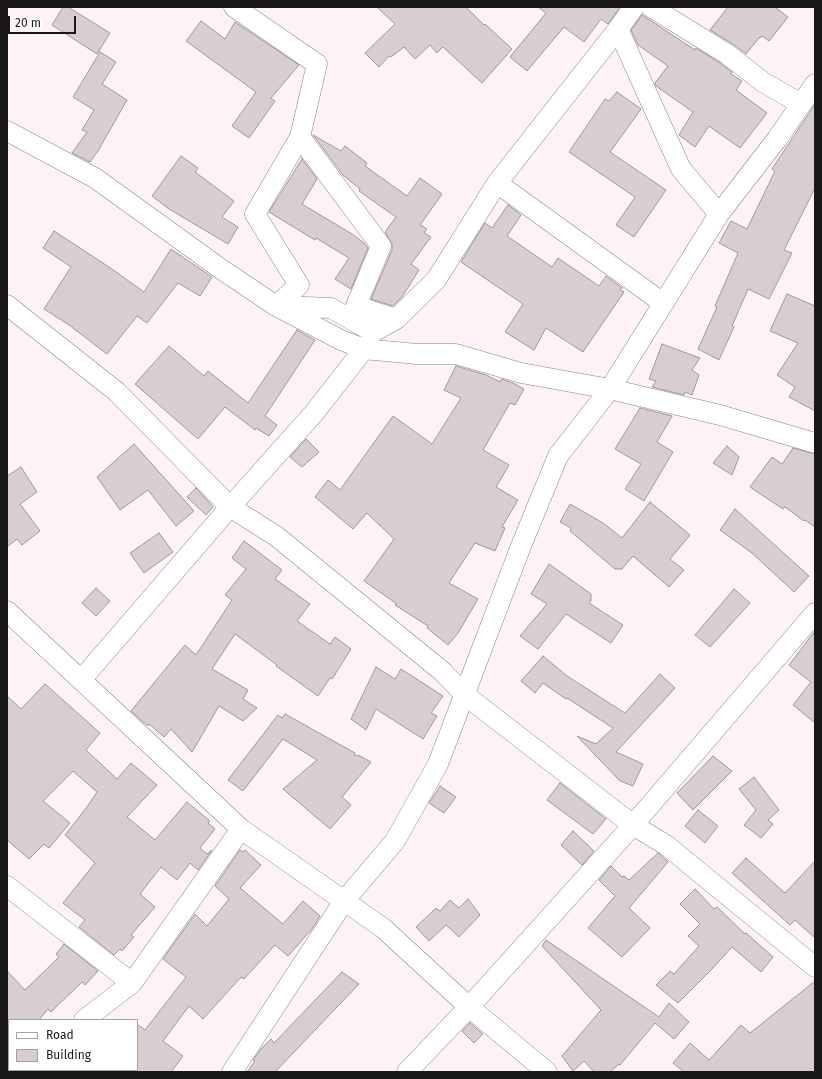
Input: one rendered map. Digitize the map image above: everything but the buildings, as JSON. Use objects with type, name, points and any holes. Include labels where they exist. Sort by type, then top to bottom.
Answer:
[{"type":"street","points":[[234,7],[318,64],[300,137],[256,214],[299,285],[276,306]]},
{"type":"street","points":[[276,306],[331,308],[373,332],[396,319],[436,280],[497,184],[634,7]]},
{"type":"street","points":[[651,7],[727,54],[763,82],[801,104]]},
{"type":"street","points":[[618,29],[681,169],[719,214]]},
{"type":"street","points":[[232,1072],[344,901],[395,841],[438,764],[521,546],[558,456],[610,389],[719,214],[777,139],[815,84]]},
{"type":"street","points":[[7,131],[94,178],[221,269],[276,306],[341,340],[364,349],[417,354],[456,354],[521,373],[610,389],[720,415],[815,443]]},
{"type":"street","points":[[300,137],[381,246],[356,306],[396,319]]},
{"type":"street","points":[[497,184],[663,303]]},
{"type":"street","points":[[7,304],[117,392],[230,507],[276,536],[443,672],[465,695],[633,825],[666,845],[815,967]]},
{"type":"street","points":[[81,680],[230,507],[314,413],[364,349]]},
{"type":"street","points":[[7,611],[241,829],[383,928],[469,1007],[547,1072]]},
{"type":"street","points":[[407,1072],[469,1007],[812,623]]},
{"type":"street","points":[[85,1019],[132,982],[241,829]]},
{"type":"street","points":[[7,886],[132,982]]}]
